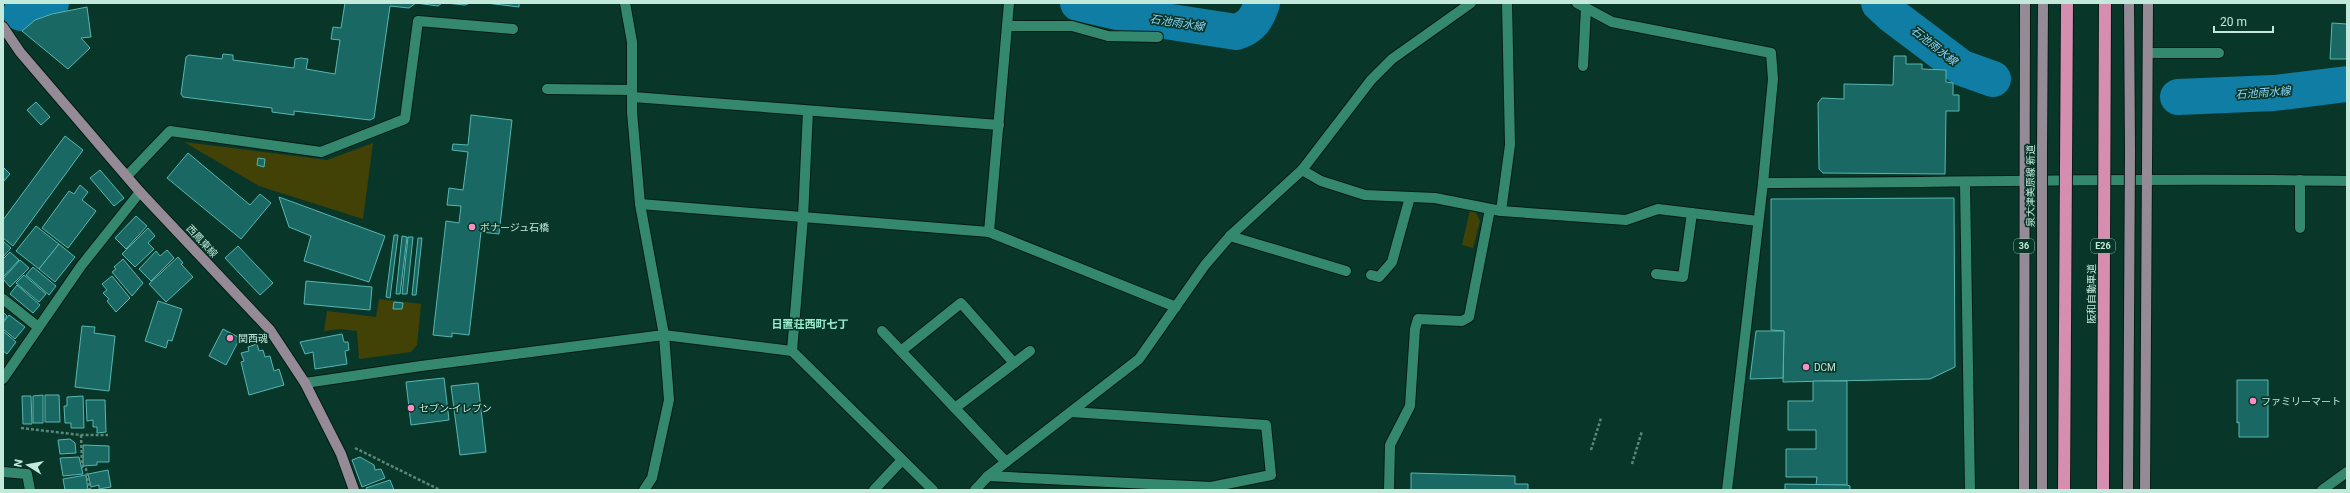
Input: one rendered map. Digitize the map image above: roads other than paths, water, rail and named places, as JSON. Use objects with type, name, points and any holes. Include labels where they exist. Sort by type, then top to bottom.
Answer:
[{"type":"highway","points":[[2064,490],[2066,3]]},
{"type":"highway","name":"阪和自動車道","points":[[2103,490],[2106,3]]},
{"type":"main road","name":"36","points":[[2024,490],[2023,182],[2025,3]]},
{"type":"main road","name":"泉大津美原線 新道","points":[[2042,3],[2042,490]]},
{"type":"main road","points":[[2128,490],[2130,151],[2129,3]]},
{"type":"main road","points":[[2145,490],[2148,3]]},
{"type":"main road","name":"西鳳東線","points":[[3,27],[20,52],[140,192],[270,330],[306,383],[332,436],[354,490]]},
{"type":"street","points":[[625,3],[632,42],[632,93],[640,204],[664,335],[669,400],[652,478],[644,490]]},
{"type":"street","points":[[989,232],[1009,3]]},
{"type":"street","points":[[975,490],[988,476],[1139,359],[1205,265],[1230,236],[1302,170],[1371,80],[1392,59],[1471,3]]},
{"type":"street","points":[[1501,211],[1510,145],[1507,3]]},
{"type":"street","points":[[1582,5],[1583,66]]},
{"type":"street","points":[[1582,5],[1612,22],[1771,53],[1774,79],[1763,183],[1726,457],[1727,490]]},
{"type":"street","points":[[127,176],[170,131],[321,152],[405,119],[418,21],[513,29]]},
{"type":"street","points":[[1007,26],[1072,26],[1108,36],[1158,37]]},
{"type":"street","points":[[2148,54],[2219,53]]},
{"type":"street","points":[[547,89],[632,93],[808,111],[999,125]]},
{"type":"street","points":[[792,351],[803,217],[808,111]]},
{"type":"street","points":[[1302,170],[1321,181],[1365,195],[1435,198],[1501,211],[1626,220],[1658,209],[1758,221]]},
{"type":"street","points":[[1763,183],[1965,183],[2148,180],[2300,180],[2347,182]]},
{"type":"street","points":[[2300,180],[2300,228]]},
{"type":"street","points":[[1965,183],[1970,490]]},
{"type":"street","points":[[3,378],[81,266],[140,192]]},
{"type":"street","points":[[1371,275],[1379,277],[1392,262],[1410,197]]},
{"type":"street","points":[[640,204],[989,232],[1176,307]]},
{"type":"street","points":[[1389,490],[1390,445],[1410,406],[1415,329],[1418,319],[1462,321],[1469,317],[1490,209]]},
{"type":"street","points":[[1656,274],[1683,278],[1692,213]]},
{"type":"street","points":[[1230,236],[1346,271]]},
{"type":"street","points":[[3,299],[38,326]]},
{"type":"street","points":[[901,351],[961,304],[1014,364]]},
{"type":"street","points":[[882,331],[1006,462]]},
{"type":"street","points":[[306,383],[421,366],[664,335],[792,351],[933,490]]},
{"type":"street","points":[[955,408],[1030,351]]},
{"type":"street","points":[[988,476],[1212,487],[1271,475],[1266,425],[1071,412]]},
{"type":"street","points":[[874,490],[902,460]]},
{"type":"street","points":[[3,472],[27,474],[30,490]]},
{"type":"street","points":[[2322,490],[2335,486],[2347,472]]},
{"type":"waterway","name":"石池雨水線","points":[[21,13],[51,3]]},
{"type":"waterway","name":"石池雨水線","points":[[1078,3],[1139,17],[1236,32],[1250,25],[1258,13],[1262,3]]},
{"type":"waterway","name":"石池雨水線","points":[[1879,3],[1893,16],[1962,68],[1993,79]]},
{"type":"waterway","name":"石池雨水線","points":[[2178,97],[2274,93],[2347,84]]},
{"type":"place","name":"ボナージュ石橋","points":[[472,227]]},
{"type":"place","name":"関西魂","points":[[230,338]]},
{"type":"place","name":"DCM","points":[[1806,367]]},
{"type":"place","name":"ファミリーマート","points":[[2253,401]]},
{"type":"place","name":"セブン-イレブン","points":[[411,408]]},
{"type":"district","name":"日置荘西町七丁","points":[[810,324]]}]
